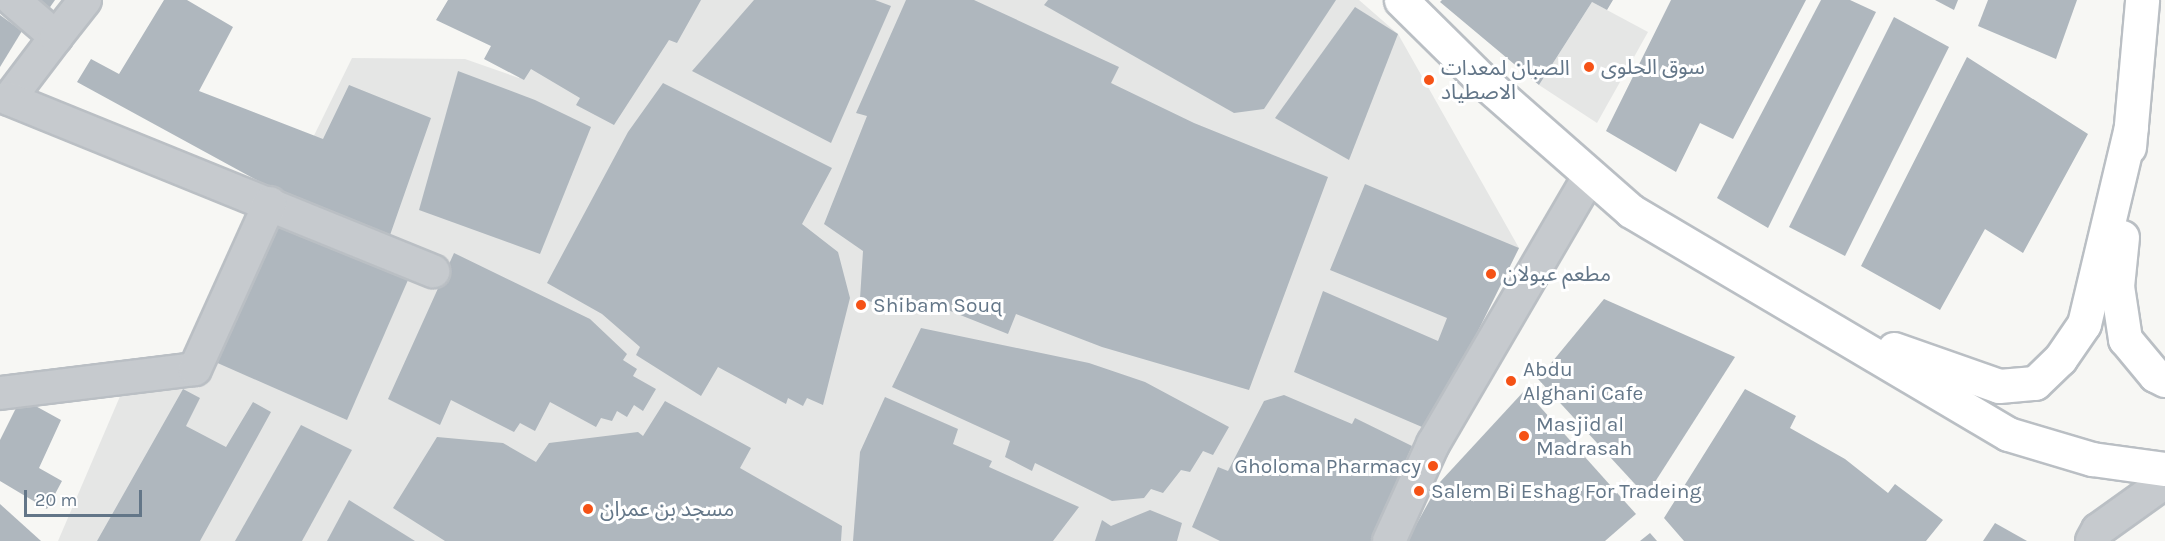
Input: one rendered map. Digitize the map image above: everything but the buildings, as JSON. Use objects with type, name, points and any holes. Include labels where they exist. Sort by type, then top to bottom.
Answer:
[{"type":"main road","points":[[1401,0],[1482,80],[1631,211],[2008,434],[2092,459],[2165,468]]},
{"type":"main road","points":[[2142,0],[2117,286],[2125,339],[2155,375],[2165,380]]},
{"type":"main road","points":[[1830,327],[2000,386],[2035,383],[2060,359],[2084,324],[2131,127]]},
{"type":"street","points":[[13,0],[56,37]]},
{"type":"street","points":[[85,0],[5,106],[270,203],[433,272]]},
{"type":"street","points":[[1389,541],[1433,444],[1590,175]]},
{"type":"street","points":[[0,393],[195,369],[270,203]]},
{"type":"street","points":[[2105,538],[2165,482]]},
{"type":"shaded area","name":"Shibam Souq","points":[[559,0],[1359,0],[1398,34],[1519,248],[1375,541],[58,541],[130,373],[203,362],[352,58],[465,59],[519,78]]},
{"type":"shaded area","name":"سوق الحلوى","points":[[1592,2],[1648,32],[1597,123],[1539,85]]},
{"type":"place","name":"سوق الحلوى","points":[[1589,67]]},
{"type":"place","name":"الصبان لمعدات الاصطياد","points":[[1429,80]]},
{"type":"place","name":"مطعم عبولان","points":[[1491,274]]},
{"type":"place","name":"Shibam Souq","points":[[861,305]]},
{"type":"place","name":"Abdu Alghani Cafe","points":[[1511,381]]},
{"type":"place","name":"Masjid al Madrasah","points":[[1524,436]]},
{"type":"place","name":"Gholoma Pharmacy","points":[[1433,466]]},
{"type":"place","name":"Salem Bi Eshag For Tradeing","points":[[1419,491]]},
{"type":"place","name":"مسجد بن عمران","points":[[588,509]]}]
